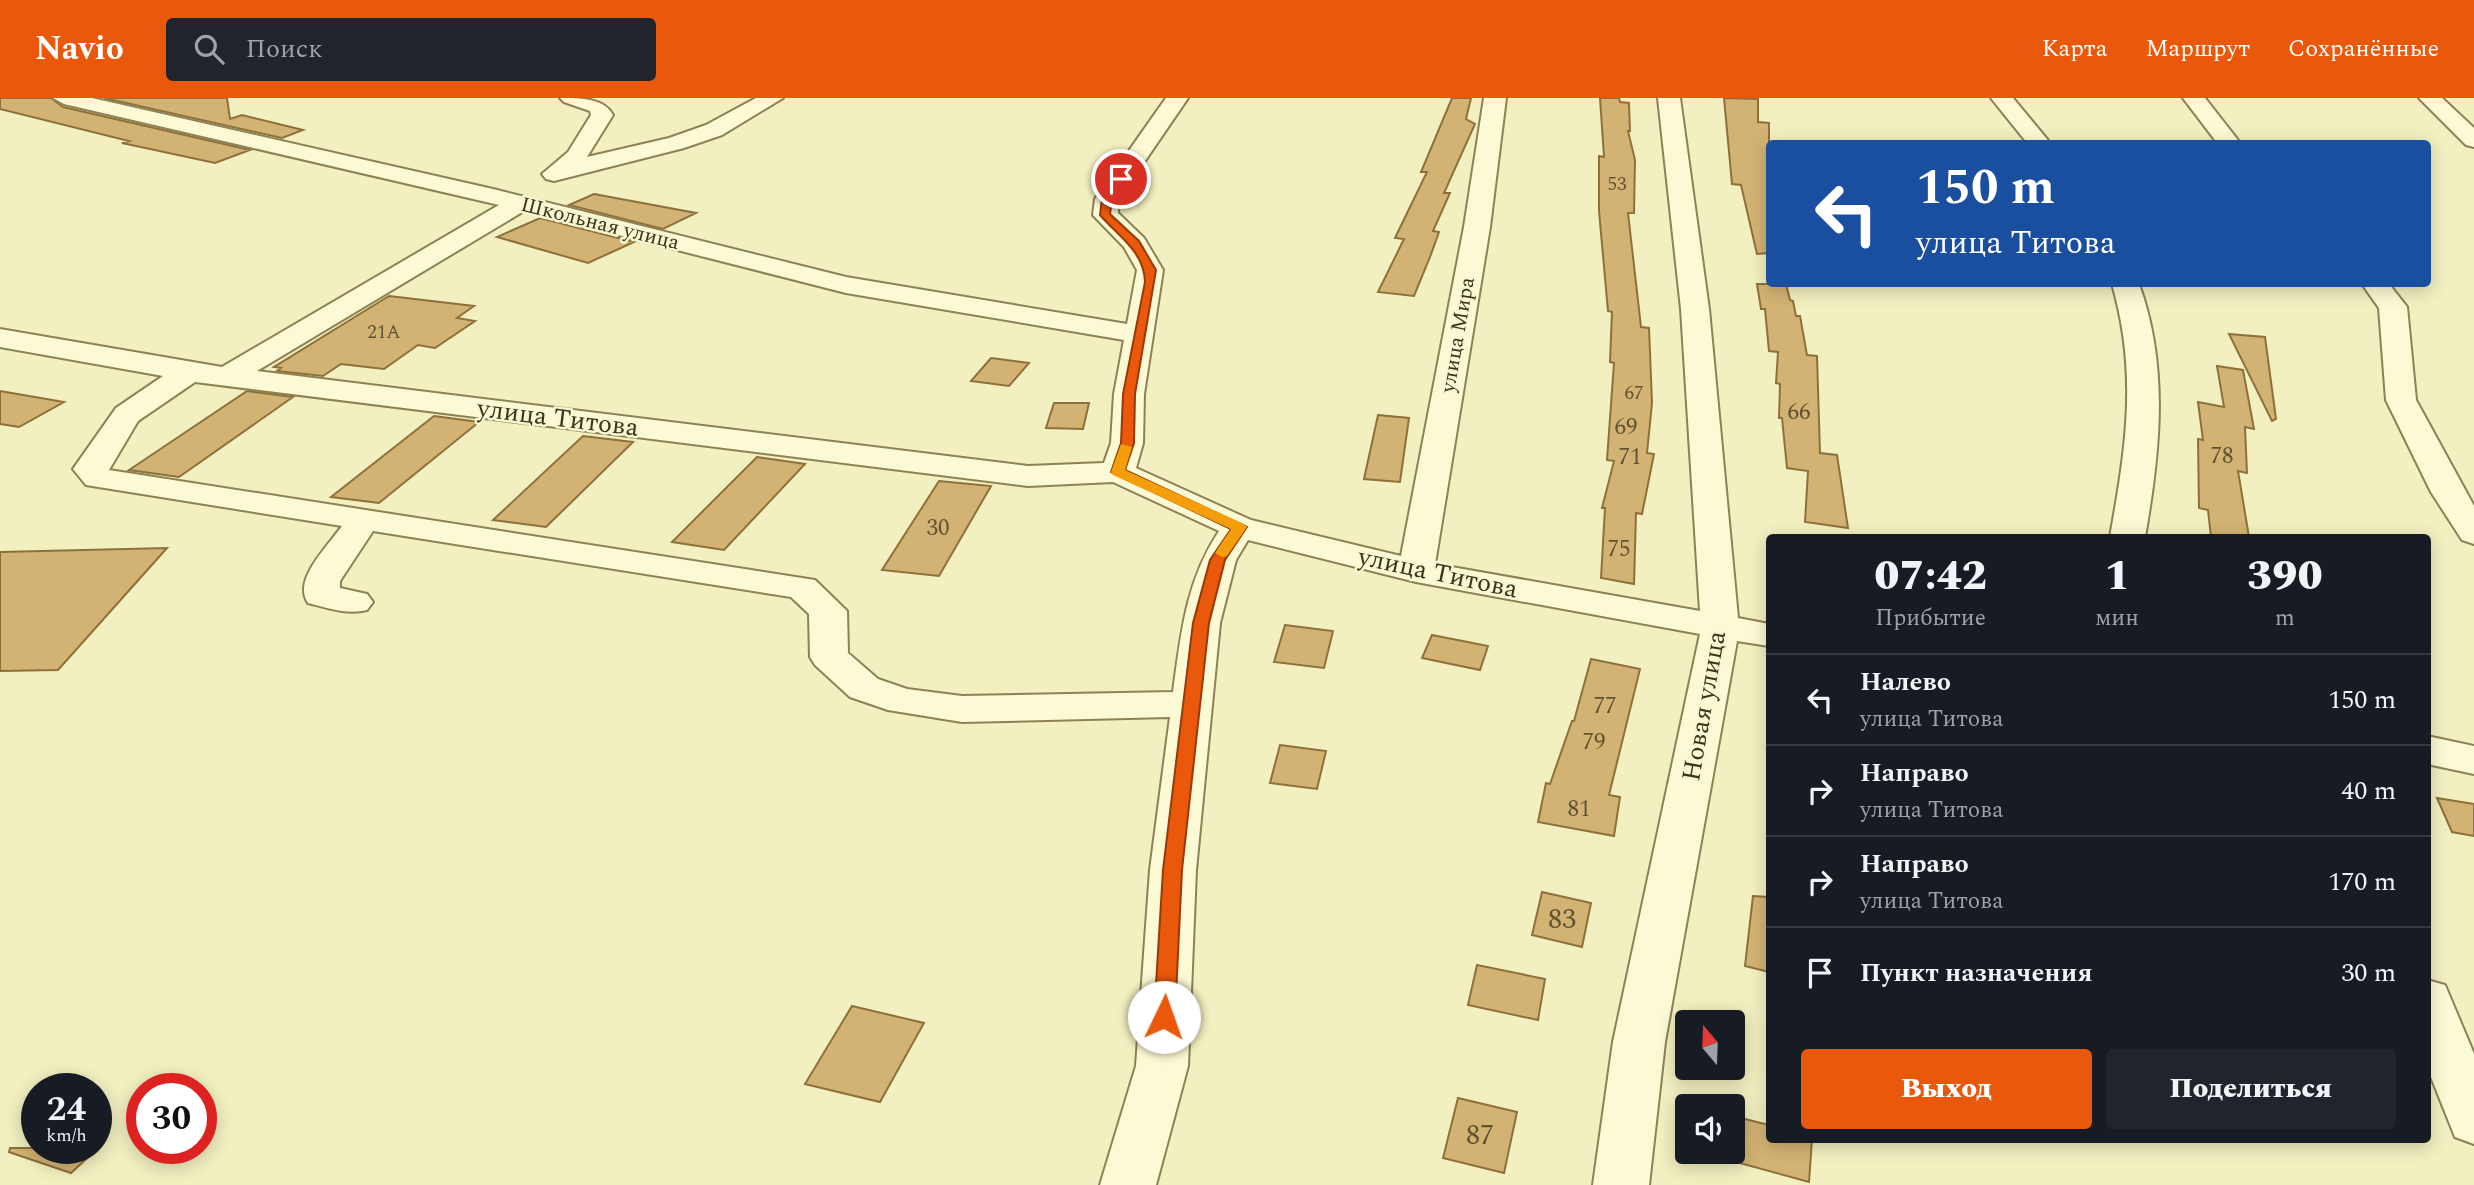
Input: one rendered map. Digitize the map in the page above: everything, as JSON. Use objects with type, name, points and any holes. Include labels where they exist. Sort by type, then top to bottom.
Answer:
[{"type":"street","name":"Школьная улица","points":[[64,98],[505,200],[846,285],[1138,334]]},
{"type":"street","points":[[564,170],[594,132],[602,115],[599,107],[571,98]]},
{"type":"street","points":[[226,377],[505,200],[564,170],[676,144],[714,130],[772,98]]},
{"type":"street","points":[[1118,472],[1127,443],[1129,394],[1150,270],[1135,243],[1105,215],[1107,199],[1177,98]]},
{"type":"street","name":"улица Мира","points":[[1416,571],[1475,240],[1495,98]]},
{"type":"street","name":"Новая улица","points":[[1620,1185],[1639,1042],[1720,628],[1695,309],[1669,98]]},
{"type":"street","points":[[2002,98],[2037,140]]},
{"type":"street","points":[[2194,98],[2227,140]]},
{"type":"street","points":[[2430,98],[2474,140]]},
{"type":"street","points":[[2127,287],[2136,311],[2146,367],[2145,431],[2128,534]]},
{"type":"street","points":[[2377,287],[2393,307],[2401,400],[2448,492],[2474,533]]},
{"type":"street","name":"улица Титова","points":[[0,338],[226,377],[1028,476],[1118,472],[1239,527],[1416,571],[1766,635]]},
{"type":"street","points":[[189,372],[127,415],[90,469],[98,478],[802,588],[828,611],[829,657],[864,688],[902,701],[962,709],[1190,704]]},
{"type":"street","points":[[354,603],[321,595],[322,581],[365,518]]},
{"type":"street","points":[[1128,1185],[1162,1066],[1172,870],[1201,623],[1218,560],[1239,527]]},
{"type":"street","points":[[2431,751],[2474,760]]},
{"type":"street","points":[[2431,1009],[2474,1121]]},
{"type":"building","points":[[0,98],[51,98],[63,107],[250,150],[215,163],[122,143],[129,141],[0,109]]},
{"type":"building","points":[[104,98],[227,98],[230,119],[242,115],[303,130],[282,138]]},
{"type":"building","points":[[1452,98],[1471,98],[1466,119],[1475,124],[1444,193],[1450,193],[1433,231],[1439,232],[1430,257],[1414,296],[1378,292],[1404,239],[1395,238],[1427,172],[1421,172]]},
{"type":"building","points":[[1600,98],[1619,98],[1620,102],[1629,103],[1628,131],[1635,160],[1634,213],[1628,213],[1641,327],[1649,328],[1652,403],[1647,453],[1654,454],[1642,514],[1636,513],[1634,584],[1601,578],[1605,508],[1602,508],[1614,461],[1607,460],[1614,363],[1610,362],[1612,312],[1608,311],[1599,211],[1599,156],[1604,157]]},
{"type":"building","points":[[1724,98],[1758,99],[1758,122],[1769,123],[1769,140],[1766,140],[1766,253],[1757,254],[1741,185],[1732,184]]},
{"type":"building","points":[[594,194],[696,213],[663,229],[569,205]]},
{"type":"building","points":[[540,218],[634,242],[588,263],[497,237]]},
{"type":"building","points":[[1757,284],[1787,287],[1796,316],[1800,316],[1807,355],[1817,356],[1820,453],[1837,455],[1848,528],[1805,522],[1808,471],[1787,468],[1782,418],[1779,418],[1780,384],[1776,383],[1778,352],[1769,351],[1765,309],[1761,309]]},
{"type":"building","points":[[389,296],[474,306],[457,318],[475,321],[435,348],[418,345],[384,369],[341,364],[323,376],[277,371],[281,368],[274,367]]},
{"type":"building","points":[[2229,334],[2265,337],[2276,419],[2272,421]]},
{"type":"building","points":[[991,358],[1029,363],[1009,386],[971,381]]},
{"type":"building","points":[[2217,366],[2243,370],[2254,429],[2245,427],[2247,473],[2238,471],[2248,534],[2211,534],[2208,510],[2199,508],[2198,439],[2203,440],[2198,402],[2224,407]]},
{"type":"building","points":[[0,391],[64,402],[19,427],[0,424]]},
{"type":"building","points":[[247,391],[293,397],[179,477],[129,470]]},
{"type":"building","points":[[1054,403],[1089,403],[1083,429],[1046,428]]},
{"type":"building","points":[[1378,415],[1409,418],[1400,482],[1364,479]]},
{"type":"building","points":[[434,416],[479,422],[379,503],[331,497]]},
{"type":"building","points":[[583,436],[633,442],[546,527],[493,520]]},
{"type":"building","points":[[757,457],[805,464],[724,550],[672,542]]},
{"type":"building","points":[[939,481],[991,486],[939,576],[882,570]]},
{"type":"building","points":[[167,548],[58,670],[0,671],[0,552]]},
{"type":"building","points":[[1285,625],[1333,631],[1324,668],[1274,662]]},
{"type":"building","points":[[1432,635],[1488,646],[1480,670],[1422,658]]},
{"type":"building","points":[[1591,659],[1640,669],[1609,795],[1620,797],[1614,836],[1538,822],[1546,783],[1550,784],[1574,721]]},
{"type":"building","points":[[1280,745],[1326,751],[1317,789],[1270,783]]},
{"type":"building","points":[[2437,798],[2474,804],[2474,836],[2452,832]]},
{"type":"building","points":[[1542,892],[1591,903],[1582,947],[1532,935]]},
{"type":"building","points":[[1753,896],[1766,897],[1766,971],[1745,966]]},
{"type":"building","points":[[1477,965],[1545,979],[1538,1020],[1468,1005]]},
{"type":"building","points":[[852,1006],[924,1023],[880,1102],[805,1084]]},
{"type":"building","points":[[1458,1098],[1517,1112],[1504,1173],[1443,1158]]},
{"type":"building","points":[[1745,1119],[1766,1124],[1766,1143],[1812,1143],[1809,1182],[1743,1164]]},
{"type":"building","points":[[10,1148],[21,1148],[21,1156],[9,1152]]},
{"type":"building","points":[[44,1164],[81,1164],[71,1173]]},
{"type":"slow traffic","points":[[1126,447],[1118,472],[1239,527],[1222,553]]},
{"type":"route","points":[[1121,179],[1107,199],[1105,215],[1135,243],[1150,270],[1150,282],[1138,334],[1129,394],[1127,443],[1118,472],[1239,527],[1218,560],[1201,623],[1172,870],[1164,1017]]}]
